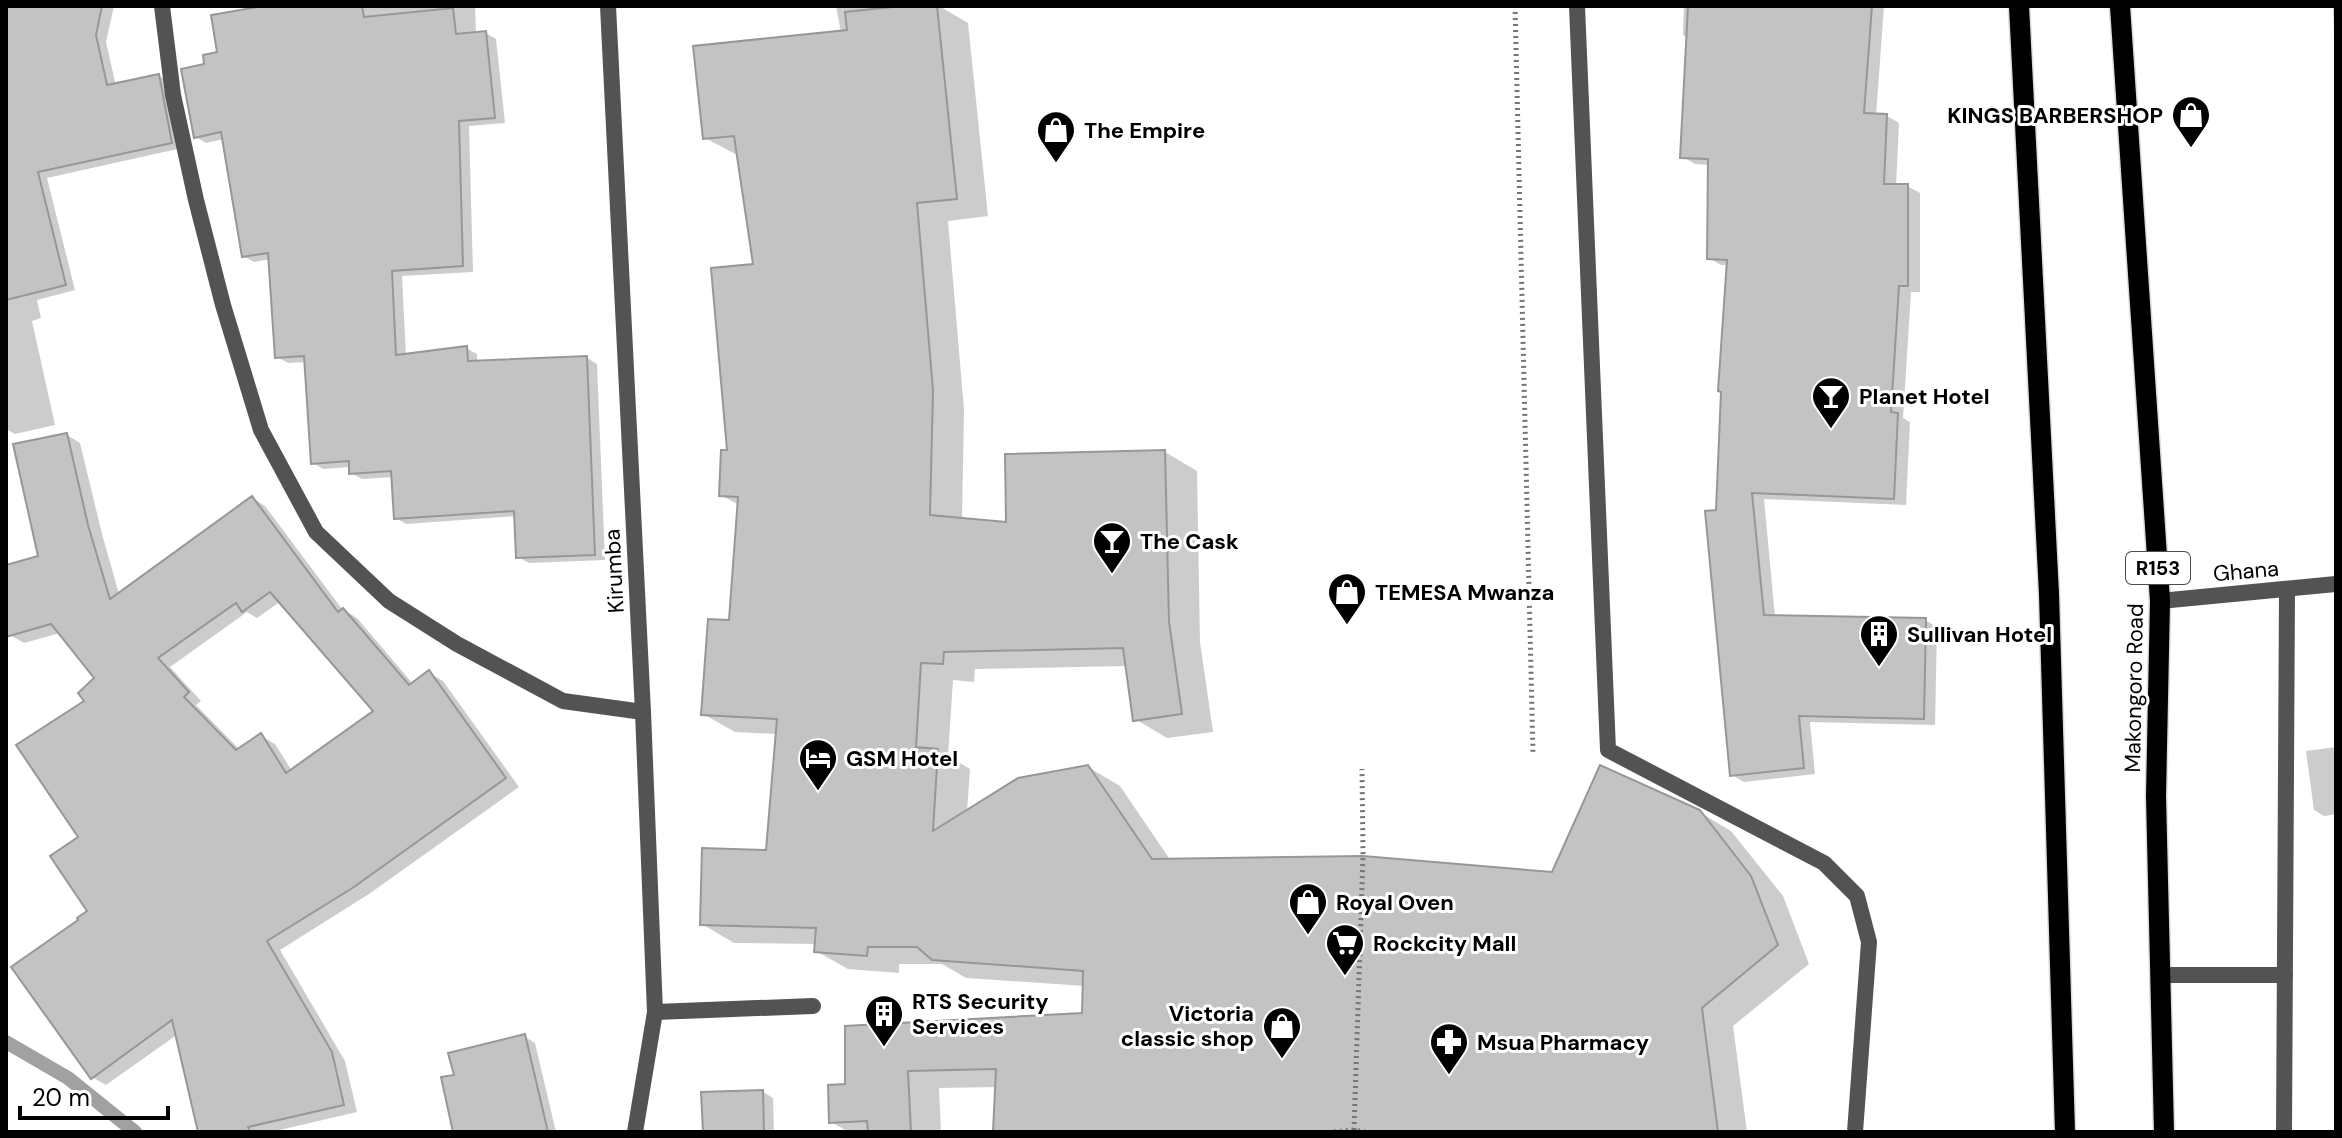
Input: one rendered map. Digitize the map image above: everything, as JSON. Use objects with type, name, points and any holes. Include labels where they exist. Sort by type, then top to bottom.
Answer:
[{"type":"main road","points":[[2019,6],[2049,594],[2065,1132]]},
{"type":"main road","name":"Makongoro Road","points":[[2120,6],[2160,601],[2156,796],[2164,1132]]},
{"type":"street","points":[[162,6],[173,95],[223,305],[261,430],[316,532],[389,601],[457,644],[563,701],[643,712]]},
{"type":"street","name":"Kirumba","points":[[608,6],[655,1012],[635,1132]]},
{"type":"street","points":[[1577,6],[1608,750],[1824,863],[1857,896],[1869,942],[1855,1132]]},
{"type":"street","name":"Ghana","points":[[2160,601],[2336,584]]},
{"type":"street","points":[[2284,1132],[2287,590]]},
{"type":"street","points":[[2160,975],[2285,975]]},
{"type":"street","points":[[655,1012],[813,1006]]},
{"type":"path","points":[[1515,6],[1533,754]]},
{"type":"path","points":[[1354,1130],[1363,856],[1362,769]]},
{"type":"path","points":[[1334,1132],[1365,1132]]},
{"type":"building","points":[[6,6],[102,6],[96,35],[107,85],[159,74],[172,143],[38,172],[66,285],[6,300]]},
{"type":"building","points":[[263,6],[362,6],[364,17],[453,8],[456,34],[486,31],[495,118],[459,121],[463,266],[392,271],[396,355],[467,346],[468,361],[587,356],[595,555],[516,558],[514,511],[394,519],[391,471],[349,474],[349,461],[311,464],[304,356],[275,358],[268,253],[242,257],[221,132],[194,138],[181,69],[204,64],[203,55],[217,52],[211,15]]},
{"type":"building","points":[[937,6],[957,199],[917,203],[933,390],[930,515],[1006,522],[1005,454],[1165,450],[1169,622],[1182,714],[1133,721],[1123,648],[944,652],[943,664],[921,663],[916,747],[938,749],[933,831],[1018,778],[1088,765],[1152,859],[1363,856],[1552,872],[1600,765],[1700,810],[1751,876],[1778,945],[1702,1008],[1718,1132],[993,1132],[996,1069],[908,1071],[911,1132],[868,1132],[867,1121],[829,1123],[828,1085],[845,1084],[845,1026],[1082,1013],[1083,971],[932,960],[917,947],[868,947],[867,956],[814,952],[816,928],[700,925],[702,848],[766,850],[777,719],[701,715],[708,619],[729,620],[738,497],[719,496],[721,450],[727,450],[711,268],[753,264],[734,136],[703,139],[693,46],[847,30],[845,12]]},
{"type":"building","points":[[1688,6],[1872,6],[1864,113],[1887,114],[1884,184],[1908,184],[1908,286],[1899,286],[1891,412],[1898,413],[1894,499],[1752,493],[1764,615],[1926,618],[1924,719],[1799,716],[1804,768],[1730,776],[1705,511],[1716,510],[1721,392],[1718,391],[1727,260],[1707,259],[1708,159],[1680,158]]},
{"type":"building","points":[[67,433],[88,525],[110,599],[252,496],[338,612],[343,608],[409,685],[429,670],[506,778],[354,887],[267,941],[332,1052],[344,1105],[248,1127],[250,1132],[198,1132],[172,1020],[91,1079],[11,967],[87,911],[50,856],[78,837],[16,745],[84,701],[78,693],[94,678],[51,624],[6,637],[6,565],[38,556],[13,444]],"holes":[[[270,592],[373,711],[286,773],[261,733],[236,750],[184,697],[189,692],[158,658],[236,603],[242,612]]]},
{"type":"building","points":[[525,1034],[548,1132],[453,1132],[441,1077],[454,1075],[448,1053]]},
{"type":"building","points":[[763,1090],[764,1132],[703,1132],[701,1092]]},
{"type":"waterway","points":[[6,1042],[68,1078],[135,1132]]},
{"type":"place","name":"KINGS BARBERSHOP","points":[[2191,149]]},
{"type":"place","name":"The Empire","points":[[1056,164]]},
{"type":"place","name":"Planet Hotel","points":[[1831,430]]},
{"type":"place","name":"The Cask","points":[[1112,575]]},
{"type":"place","name":"TEMESA Mwanza","points":[[1347,626]]},
{"type":"place","name":"Sullivan Hotel","points":[[1879,668]]},
{"type":"place","name":"GSM Hotel","points":[[818,792]]},
{"type":"place","name":"Royal Oven","points":[[1308,936]]},
{"type":"place","name":"Rockcity Mall","points":[[1345,977]]},
{"type":"place","name":"RTS Security Services","points":[[884,1048]]},
{"type":"place","name":"Victoria classic shop","points":[[1282,1060]]},
{"type":"place","name":"Msua Pharmacy","points":[[1449,1076]]}]
